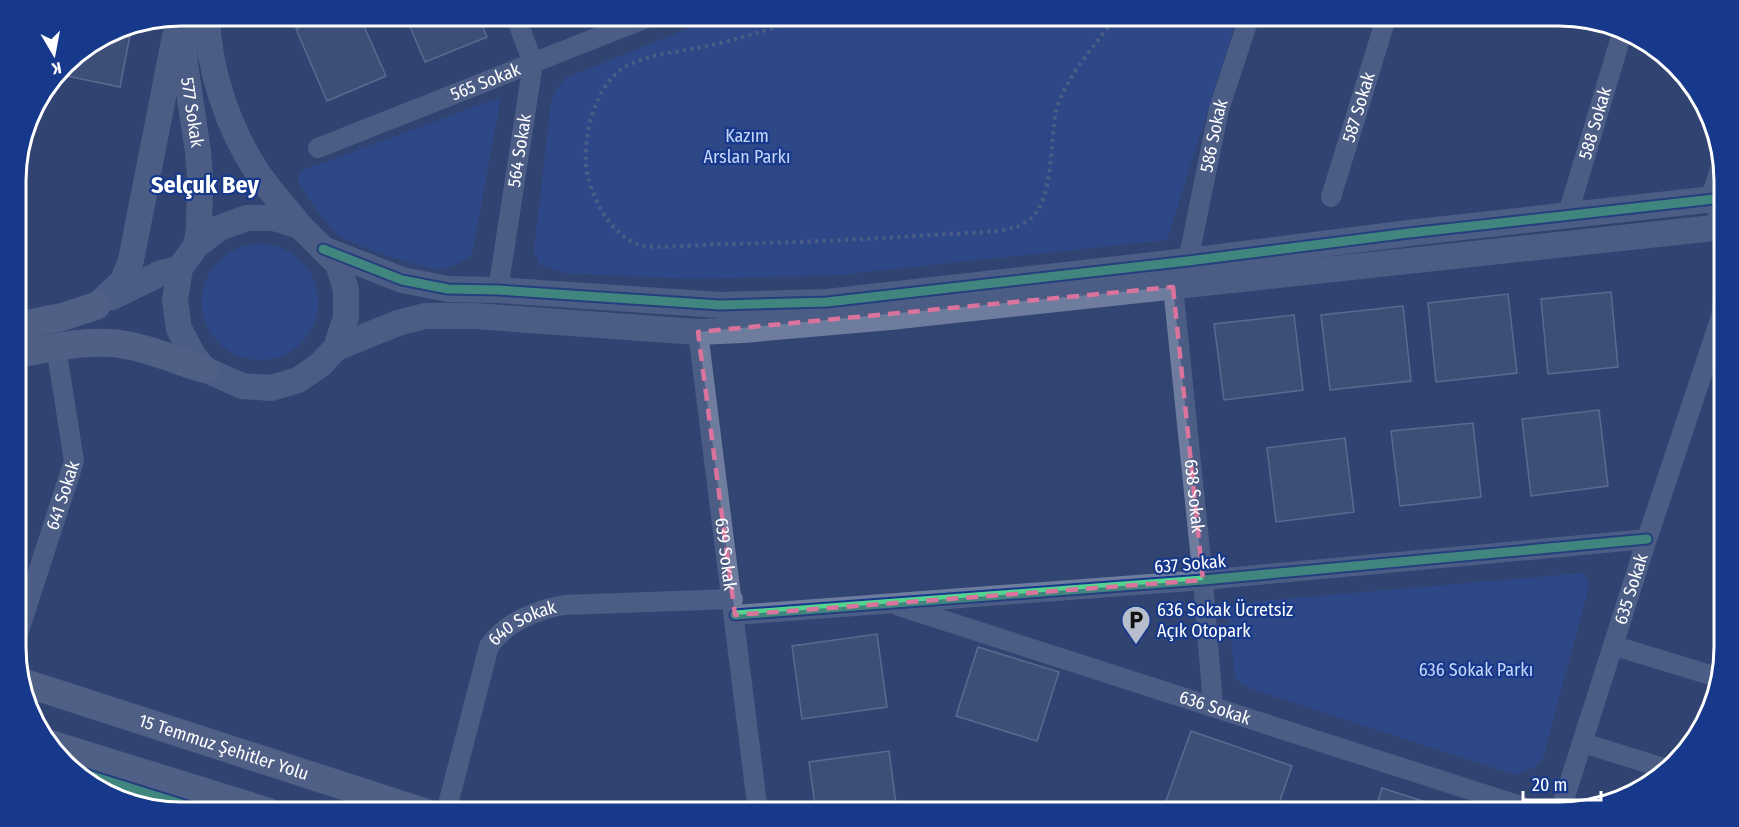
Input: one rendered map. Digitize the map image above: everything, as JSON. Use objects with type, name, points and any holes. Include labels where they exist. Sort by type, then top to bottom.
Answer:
[{"type":"main road","points":[[26,324],[62,317],[96,306]]},
{"type":"main road","points":[[26,352],[86,342],[112,343],[151,352],[204,369]]},
{"type":"main road","name":"15 Temmuz Şehitler Yolu","points":[[31,685],[393,802]]},
{"type":"main road","points":[[64,748],[237,802]]},
{"type":"street","points":[[96,306],[123,281],[131,260],[178,26]]},
{"type":"street","name":"577 Sokak","points":[[181,26],[200,178],[196,246]]},
{"type":"street","points":[[208,26],[215,76],[235,129],[257,172],[300,226],[338,264],[346,290],[346,317],[336,348]]},
{"type":"street","name":"564 Sokak","points":[[498,290],[533,63],[519,26]]},
{"type":"street","name":"565 Sokak","points":[[318,148],[626,26]]},
{"type":"street","name":"586 Sokak","points":[[1188,261],[1219,109],[1246,26]]},
{"type":"street","name":"587 Sokak","points":[[1330,197],[1384,26]]},
{"type":"street","name":"588 Sokak","points":[[1567,217],[1621,38]]},
{"type":"street","points":[[323,249],[402,280],[448,289],[498,290],[720,305],[827,302],[1409,233],[1714,205]]},
{"type":"street","points":[[300,226],[274,218],[247,218],[219,228],[196,246],[180,268],[175,300],[179,329],[193,355],[204,369],[242,386],[271,388],[298,380],[320,365],[336,348],[398,323],[425,316],[475,315],[699,332],[823,324],[1714,228]]},
{"type":"street","points":[[96,306],[159,274],[180,268]]},
{"type":"street","name":"638 Sokak","points":[[1173,287],[1203,580],[1213,706]]},
{"type":"street","name":"639 Sokak","points":[[699,332],[757,802]]},
{"type":"street","name":"635 Sokak","points":[[1564,801],[1714,335]]},
{"type":"street","name":"641 Sokak","points":[[26,609],[74,460],[56,347]]},
{"type":"street","name":"637 Sokak","points":[[734,607],[891,603],[1203,580],[1647,539]]},
{"type":"street","name":"636 Sokak","points":[[891,603],[1505,801]]},
{"type":"street","name":"640 Sokak","points":[[449,802],[489,646],[498,633],[527,616],[547,608],[564,605],[734,607]]},
{"type":"street","points":[[1615,646],[1711,674]]},
{"type":"street","points":[[1583,743],[1657,766]]},
{"type":"path","points":[[779,26],[714,45],[640,60],[621,69],[602,89],[589,128],[585,161],[598,201],[616,232],[641,246],[846,241],[1019,226],[1032,218],[1042,202],[1050,165],[1056,110],[1068,82],[1109,26]]},
{"type":"highlighted area","points":[[1173,287],[1203,580],[735,615],[698,332]]},
{"type":"green space","name":"Kazım Arslan Parkı","points":[[694,26],[1235,26],[1167,240],[837,275],[693,279],[564,273],[540,265],[534,251],[551,102],[555,91],[566,78]]},
{"type":"green space","points":[[501,97],[471,256],[453,266],[441,269],[421,266],[343,238],[318,211],[298,180],[301,171]]},
{"type":"green space","points":[[260,244],[282,248],[301,261],[314,280],[318,302],[314,324],[301,343],[282,356],[260,360],[238,356],[219,343],[206,324],[202,302],[206,280],[219,261],[238,248]]},
{"type":"green space","name":"636 Sokak Parkı","points":[[1583,573],[1588,581],[1588,590],[1543,758],[1533,768],[1516,775],[1251,689],[1241,684],[1235,677],[1228,613],[1231,606],[1238,603]]},
{"type":"building","points":[[303,26],[364,26],[386,76],[327,101],[296,29]]},
{"type":"building","points":[[410,26],[482,26],[487,37],[425,62]]},
{"type":"building","points":[[130,34],[120,87],[84,79],[84,60],[103,46]]},
{"type":"building","points":[[1611,292],[1618,367],[1548,374],[1541,299]]},
{"type":"building","points":[[1508,294],[1517,373],[1436,382],[1428,303]]},
{"type":"building","points":[[1403,306],[1411,381],[1330,390],[1321,315]]},
{"type":"building","points":[[1294,315],[1303,390],[1224,400],[1214,324]]},
{"type":"building","points":[[1599,410],[1608,486],[1531,496],[1522,419]]},
{"type":"building","points":[[1473,423],[1481,497],[1400,506],[1391,431]]},
{"type":"building","points":[[1345,438],[1354,512],[1276,522],[1267,448]]},
{"type":"building","points":[[877,634],[887,707],[802,719],[792,646]]},
{"type":"building","points":[[978,647],[1059,672],[1037,741],[956,716]]},
{"type":"building","points":[[1191,731],[1292,766],[1280,801],[1166,801]]},
{"type":"building","points":[[889,751],[896,801],[815,802],[809,762]]},
{"type":"building","points":[[1382,788],[1423,801],[1378,801]]},
{"type":"cycle path","points":[[323,249],[402,280],[448,289],[498,290],[720,305],[827,302],[1714,199]]},
{"type":"cycle path","points":[[735,615],[1203,580],[1647,539]]},
{"type":"cycle path","points":[[99,778],[172,801]]},
{"type":"place","name":"636 Sokak Ücretsiz Açık Otopark","points":[[1136,646]]},
{"type":"district","name":"Selçuk Bey","points":[[205,185]]}]
